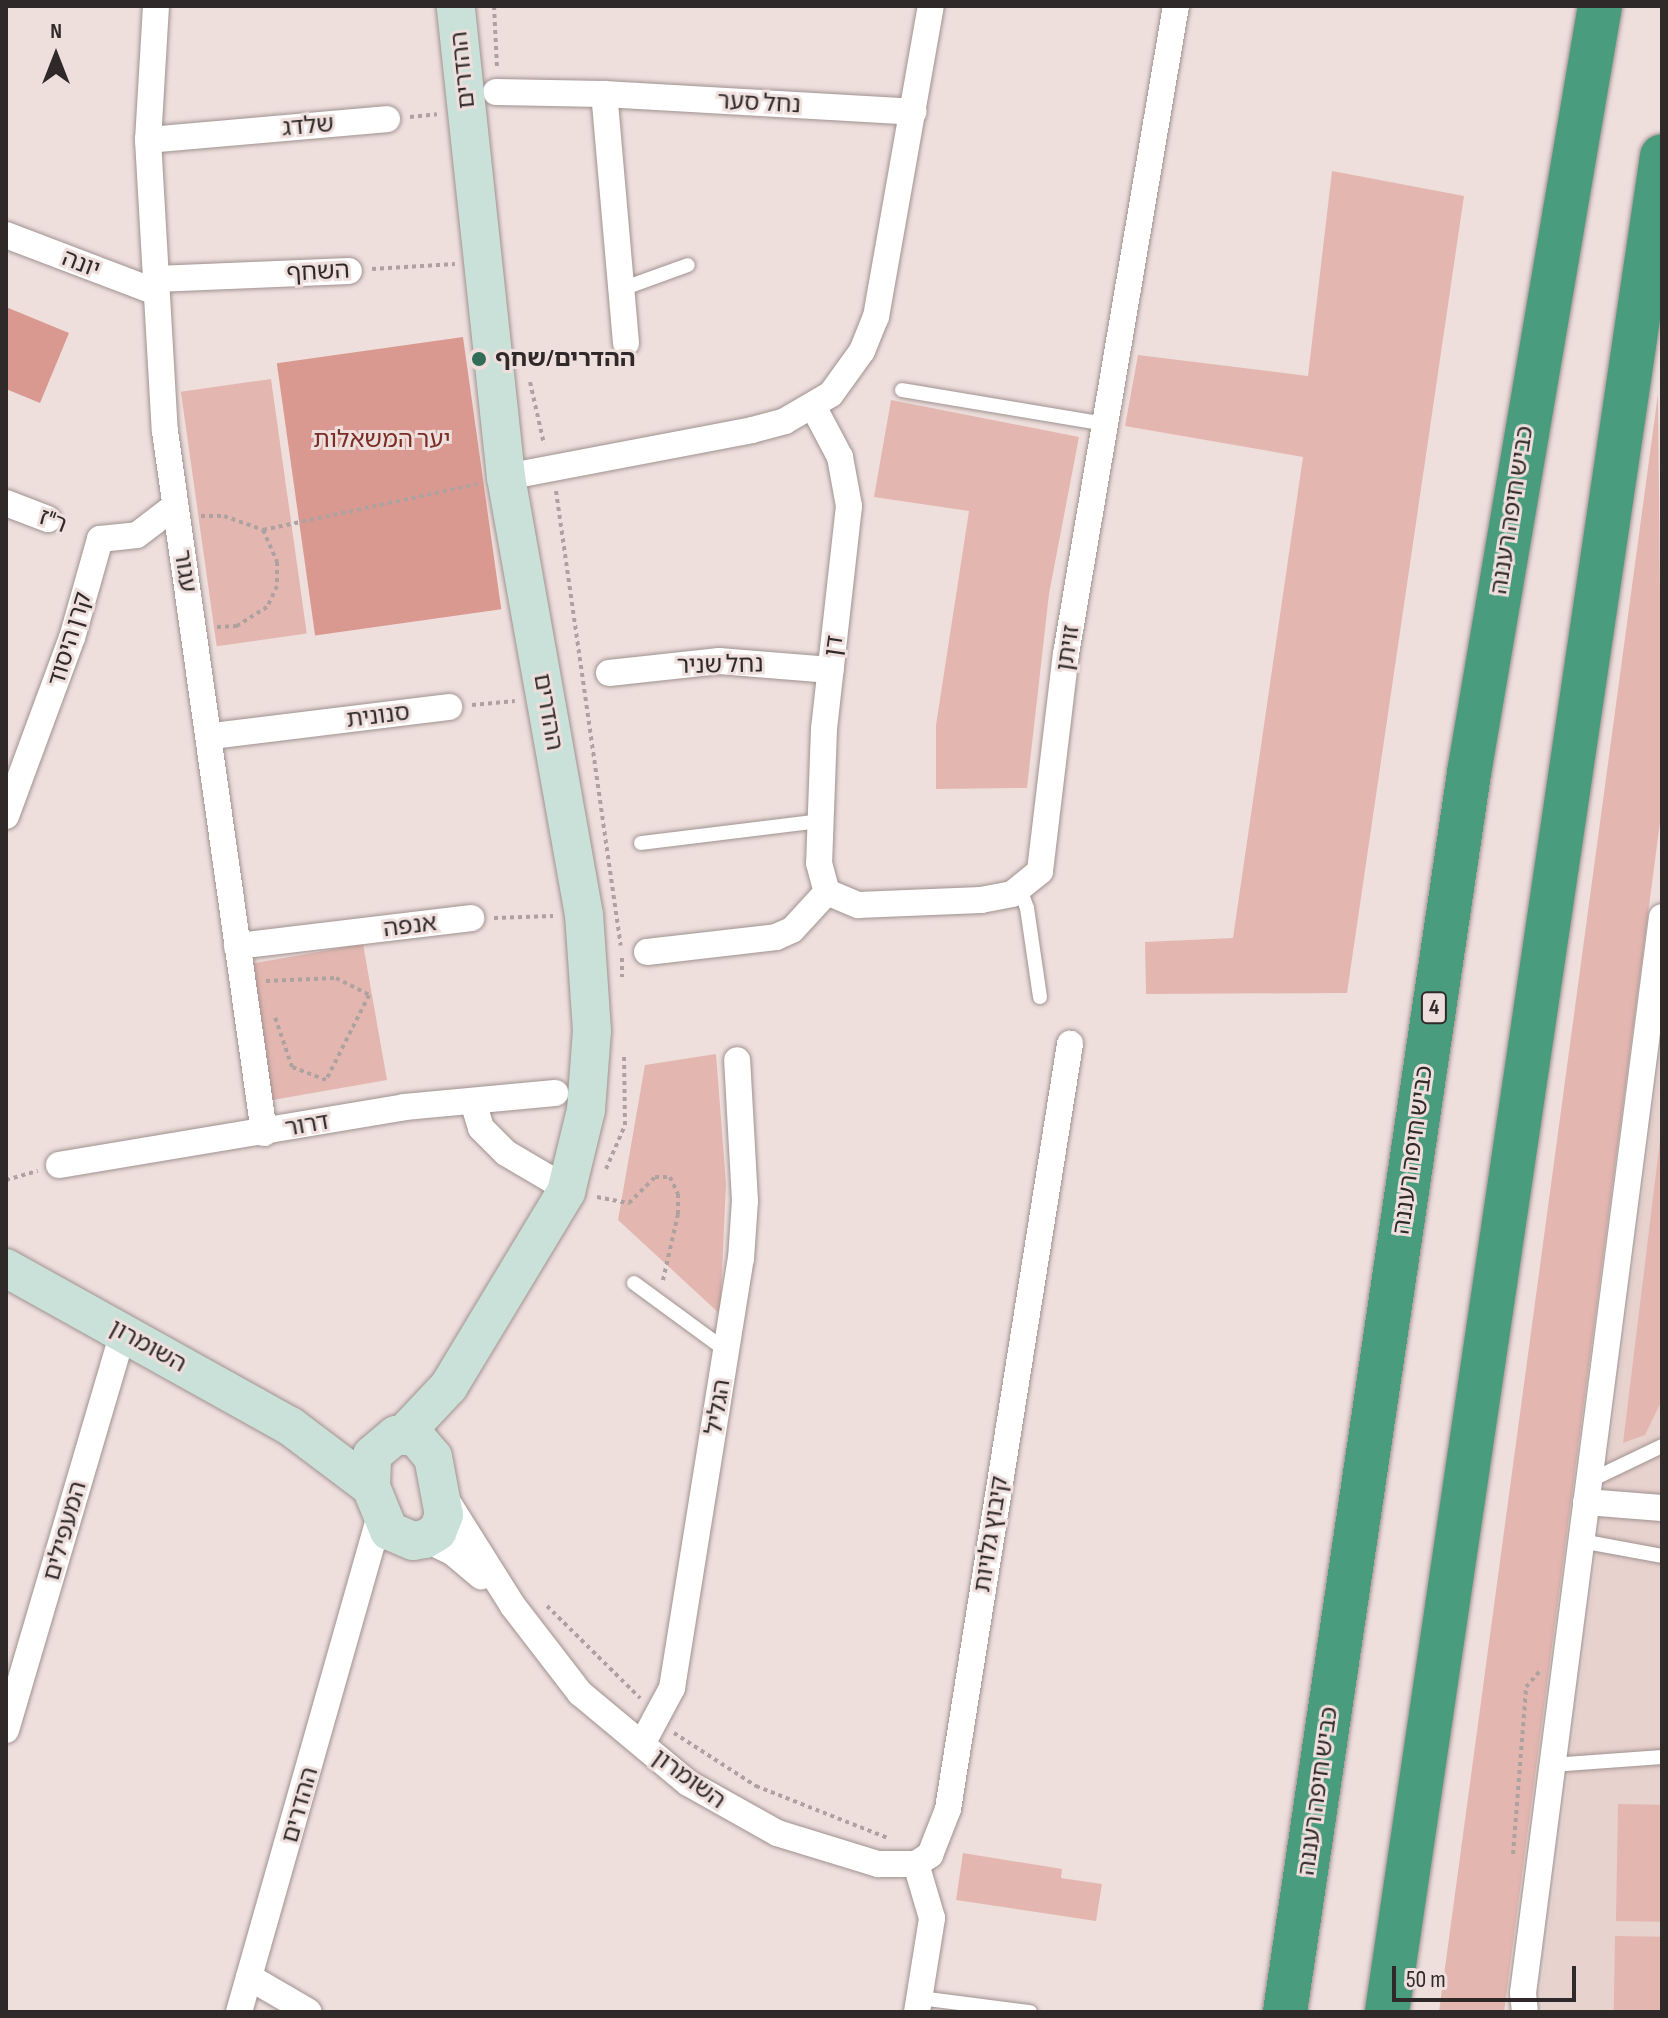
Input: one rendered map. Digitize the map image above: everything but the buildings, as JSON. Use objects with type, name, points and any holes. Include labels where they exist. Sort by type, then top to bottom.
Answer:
[{"type":"highway","name":"כביש חיפה רעננה","points":[[1285,2012],[1471,757],[1600,6]]},
{"type":"highway","points":[[1390,2001],[1662,156]]},
{"type":"street","name":"עגור","points":[[156,6],[148,140],[156,286],[176,512],[212,736],[237,946],[252,978],[264,1133]]},
{"type":"street","name":"ההדרים","points":[[239,2012],[360,1598],[382,1472],[449,1386],[580,1192],[589,1089],[591,973],[584,915],[506,477],[480,263],[482,102],[456,6]]},
{"type":"street","points":[[506,477],[752,430],[813,406],[849,373],[876,317],[931,6]]},
{"type":"street","name":"זויתן","points":[[1020,889],[1040,871],[1048,837],[1059,699],[1176,6]]},
{"type":"street","name":"נחל סער","points":[[482,102],[604,94],[913,112]]},
{"type":"street","points":[[604,94],[626,343]]},
{"type":"street","name":"שלדג","points":[[148,140],[387,119]]},
{"type":"street","name":"יונה","points":[[6,235],[156,286]]},
{"type":"street","name":"השחף","points":[[156,286],[349,271]]},
{"type":"street","name":"דן","points":[[813,406],[847,480],[848,540],[831,670],[819,821],[819,863],[827,892]]},
{"type":"street","name":"ר\"ז","points":[[6,503],[48,519]]},
{"type":"street","name":"קרן היסוד","points":[[6,816],[68,651],[100,539],[137,535],[176,512]]},
{"type":"street","name":"נחל שניר","points":[[609,673],[719,661],[831,670]]},
{"type":"street","name":"סנונית","points":[[212,736],[449,707]]},
{"type":"street","points":[[647,952],[776,937],[792,930],[827,892],[858,905],[981,900],[1020,889]]},
{"type":"street","points":[[1525,2012],[1552,1765],[1662,917]]},
{"type":"street","name":"אנפה","points":[[237,946],[471,918]]},
{"type":"street","name":"קיבוץ גלויות","points":[[916,1864],[930,1855],[948,1809],[1070,1044]]},
{"type":"street","name":"הגליל","points":[[642,1744],[659,1717],[677,1662],[727,1351],[745,1201],[737,1060]]},
{"type":"street","name":"דרור","points":[[59,1165],[264,1133],[404,1107],[474,1105],[555,1093]]},
{"type":"street","points":[[474,1105],[481,1128],[506,1153],[580,1192]]},
{"type":"street","name":"השומרון","points":[[6,1268],[290,1426],[382,1472]]},
{"type":"street","name":"המעפילים","points":[[6,1730],[123,1332]]},
{"type":"street","name":"ההדרים","points":[[360,1598],[385,1563],[441,1524],[438,1477],[449,1386]]},
{"type":"street","points":[[419,1540],[389,1531],[382,1472],[416,1437],[438,1477]]},
{"type":"street","name":"השומרון","points":[[438,1477],[458,1526],[513,1606],[580,1693],[688,1783],[777,1833],[878,1864],[916,1864]]},
{"type":"street","points":[[1588,1491],[1662,1508]]},
{"type":"street","name":"השומרון","points":[[419,1540],[469,1564],[513,1606]]},
{"type":"street","points":[[916,1864],[932,1918],[918,2005]]},
{"type":"street","points":[[249,1977],[309,2012]]},
{"type":"lane","points":[[619,290],[688,265]]},
{"type":"lane","points":[[902,390],[1105,424]]},
{"type":"lane","points":[[641,843],[819,821]]},
{"type":"lane","points":[[1020,889],[1040,997]]},
{"type":"lane","points":[[634,1283],[727,1351]]},
{"type":"lane","points":[[1588,1491],[1662,1446]]},
{"type":"lane","points":[[1581,1541],[1662,1556]]},
{"type":"lane","points":[[1552,1765],[1662,1757]]},
{"type":"lane","points":[[918,2005],[1030,2012]]},
{"type":"path","points":[[387,119],[482,102],[494,6]]},
{"type":"path","name":"השחף","points":[[349,271],[480,263]]},
{"type":"path","points":[[176,512],[224,516],[263,530],[506,477]]},
{"type":"path","points":[[194,628],[237,626],[267,607],[277,586],[277,562],[263,530]]},
{"type":"path","points":[[449,707],[545,698]]},
{"type":"path","name":"אנפה","points":[[471,918],[584,915]]},
{"type":"path","points":[[252,978],[267,996]]},
{"type":"path","points":[[252,978],[336,978],[369,995],[326,1080],[292,1067],[272,1010]]},
{"type":"path","points":[[580,1192],[629,1203],[655,1177],[670,1177],[678,1194],[678,1214],[658,1298]]},
{"type":"path","points":[[538,1597],[659,1717],[715,1762],[756,1786],[887,1837],[916,1864]]},
{"type":"shaded area","points":[[1332,171],[1464,196],[1347,993],[1146,994],[1145,942],[1233,938],[1303,457],[1125,426],[1138,355],[1308,376]]},
{"type":"shaded area","points":[[271,379],[307,633],[217,646],[181,392]]},
{"type":"shaded area","points":[[1658,394],[1662,807],[1504,2012],[1439,2012]]},
{"type":"shaded area","points":[[891,400],[1079,437],[1049,594],[1027,788],[936,789],[936,725],[969,511],[874,497]]},
{"type":"shaded area","points":[[363,944],[387,1080],[273,1100],[249,964]]},
{"type":"shaded area","points":[[1662,1045],[1662,2012],[1543,2012],[1541,1990]]},
{"type":"shaded area","points":[[716,1054],[726,1184],[720,1314],[618,1220],[645,1065]]},
{"type":"shaded area","points":[[1662,1124],[1662,1400],[1645,1435],[1623,1443]]},
{"type":"shaded area","points":[[1618,1804],[1662,1805],[1660,1922],[1616,1921]]},
{"type":"shaded area","points":[[963,1853],[1062,1869],[1061,1878],[1102,1884],[1096,1921],[956,1900]]},
{"type":"shaded area","points":[[1615,1936],[1662,1937],[1661,2012],[1614,2012]]},
{"type":"green space","points":[[6,307],[69,333],[40,403],[6,389]]},
{"type":"green space","name":"יער המשאלות","points":[[463,337],[501,609],[315,635],[277,363]]},
{"type":"place","name":"ההדרים/שחף","points":[[479,359]]}]
